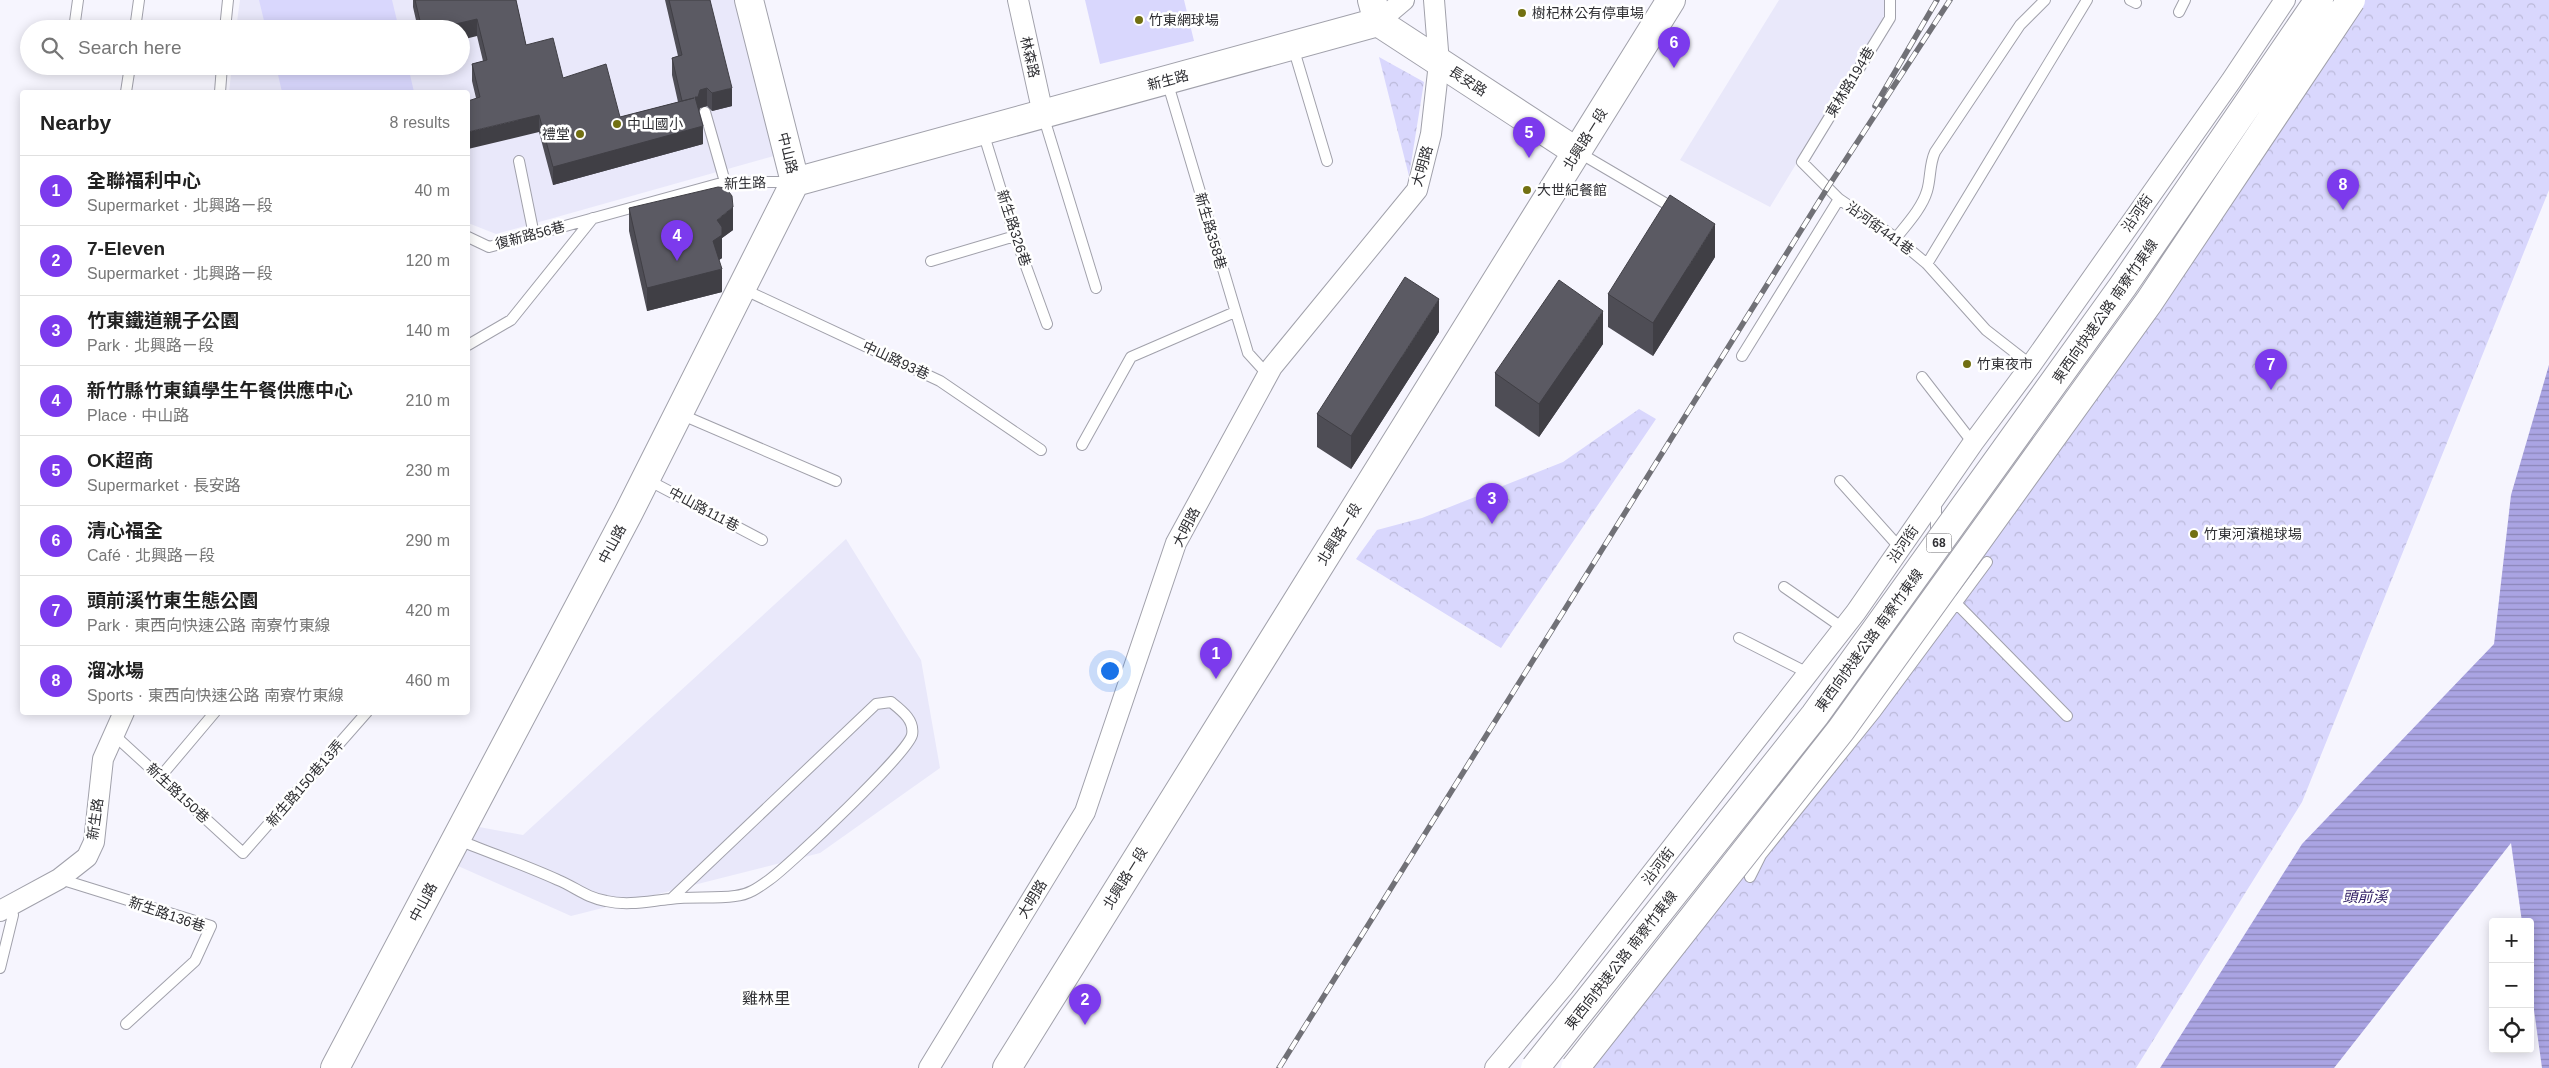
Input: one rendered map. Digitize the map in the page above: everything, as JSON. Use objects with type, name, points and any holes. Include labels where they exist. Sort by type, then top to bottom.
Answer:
[{"type":"main road","name":"中山路","points":[[335,1068],[645,479],[740,287],[795,182],[749,0]]},
{"type":"main road","name":"北興路ㄧ段","points":[[1007,1068],[1671,0]]},
{"type":"main road","name":"東西向快速公路 南寮竹東線","points":[[1535,1068],[1815,715],[2124,286],[2319,0]]},
{"type":"main road","name":"68","points":[[1574,1068],[1841,730],[2149,302],[2351,0]]},
{"type":"main road","name":"新生路","points":[[795,182],[1293,46],[1375,11]]},
{"type":"main road","name":"長安路","points":[[1375,11],[1439,63],[1577,152]]},
{"type":"street","name":"林森路","points":[[1018,0],[1043,114]]},
{"type":"street","name":"新生路","points":[[1375,11],[1404,0]]},
{"type":"street","name":"大明路","points":[[929,1068],[1085,812],[1176,543],[1268,375],[1417,190],[1431,134],[1439,63],[1434,0]]},
{"type":"street","name":"沿河街","points":[[1495,1068],[1563,987],[1844,628],[1972,443],[2031,366],[2285,0]]},
{"type":"street","name":"新生路","points":[[5,909],[59,879],[87,858],[94,842],[103,759],[122,715]]},
{"type":"lane","points":[[75,20],[78,0]]},
{"type":"lane","points":[[136,20],[139,0]]},
{"type":"lane","points":[[226,20],[228,0]]},
{"type":"lane","name":"東林路194巷","points":[[1839,199],[1802,162],[1890,18],[1890,0]]},
{"type":"lane","points":[[1896,238],[1921,204],[1927,190],[1930,163],[1935,152],[2020,25],[2045,0]]},
{"type":"lane","points":[[1927,264],[2087,0]]},
{"type":"lane","points":[[2179,12],[2185,0]]},
{"type":"lane","points":[[1293,46],[1327,162]]},
{"type":"lane","points":[[126,90],[129,75]]},
{"type":"lane","points":[[220,90],[221,75]]},
{"type":"lane","name":"新生路358巷","points":[[1167,80],[1248,353],[1268,375]]},
{"type":"lane","points":[[705,112],[725,182]]},
{"type":"lane","points":[[1043,114],[1096,288]]},
{"type":"lane","name":"新生路326巷","points":[[983,131],[1015,236],[1047,324]]},
{"type":"lane","points":[[1577,152],[1685,215]]},
{"type":"lane","points":[[519,161],[534,235]]},
{"type":"lane","name":"新生路","points":[[593,218],[725,182],[795,182]]},
{"type":"lane","name":"沿河街441巷","points":[[1742,356],[1839,199],[1896,238],[1927,264],[1986,330],[2031,366]]},
{"type":"lane","points":[[470,343],[511,320],[593,218]]},
{"type":"lane","name":"復新路56巷","points":[[470,238],[490,247],[593,218]]},
{"type":"lane","points":[[931,261],[1015,236]]},
{"type":"lane","name":"中山路93巷","points":[[740,287],[940,380],[1041,450]]},
{"type":"lane","points":[[1082,445],[1131,356],[1235,312]]},
{"type":"lane","points":[[1922,377],[1972,443]]},
{"type":"lane","points":[[677,413],[836,481]]},
{"type":"lane","name":"中山路111巷","points":[[645,479],[762,540]]},
{"type":"lane","points":[[1840,481],[1900,548]]},
{"type":"lane","points":[[1936,497],[1936,560]]},
{"type":"lane","points":[[1750,877],[1761,854],[1876,712],[1987,562]]},
{"type":"lane","points":[[1937,578],[1955,604],[2067,716]]},
{"type":"lane","points":[[1784,587],[1844,628]]},
{"type":"lane","points":[[1739,638],[1808,673]]},
{"type":"lane","points":[[456,839],[560,880],[586,896],[609,902],[644,904],[671,899],[735,896],[751,892],[770,880],[801,853],[907,744],[912,735],[911,723],[903,711],[890,702],[876,704],[671,899]]},
{"type":"lane","points":[[160,776],[212,715]]},
{"type":"lane","name":"新生路150巷13弄","points":[[242,853],[364,715]]},
{"type":"lane","name":"新生路150巷","points":[[113,734],[242,853]]},
{"type":"lane","name":"新生路136巷","points":[[59,879],[211,926],[195,961],[126,1024]]},
{"type":"lane","points":[[0,968],[13,915],[5,909]]},
{"type":"shaded area","name":"中山國小","points":[[240,0],[737,0],[774,156],[496,234],[470,224],[470,90],[229,90],[231,75],[470,75],[470,20],[237,20]]},
{"type":"shaded area","points":[[1779,0],[1896,0],[1770,207],[1680,160]]},
{"type":"shaded area","points":[[846,539],[921,660],[940,768],[820,853],[571,916],[458,866],[479,827],[523,835]]},
{"type":"green space","points":[[259,0],[392,0],[397,20],[264,20]]},
{"type":"green space","name":"竹東網球場","points":[[1085,0],[1184,0],[1194,41],[1100,64]]},
{"type":"green space","points":[[2348,0],[2549,0],[2549,190],[2302,802],[2136,1068],[1568,1068],[1934,590]]},
{"type":"green space","points":[[1379,57],[1424,82],[1409,176]]},
{"type":"green space","points":[[278,75],[410,75],[414,90],[282,90]]},
{"type":"green space","points":[[1639,409],[1656,419],[1501,648],[1356,559],[1377,530],[1422,518],[1563,462]]},
{"type":"water","name":"頭前溪","points":[[2549,365],[2549,1068],[2542,1068],[2534,1010],[2534,918],[2521,918],[2511,843],[2334,1068],[2160,1068],[2302,844],[2494,644],[2511,495]]},
{"type":"building","points":[[415,0],[516,0],[526,45],[553,38],[563,78],[606,64],[620,117],[694,98],[682,101],[672,58],[682,55],[669,0],[710,0],[732,88],[712,93],[707,88],[700,90],[698,97],[695,97],[703,126],[553,167],[539,115],[470,132],[470,100],[480,97],[472,64],[487,60],[477,19],[470,21],[420,20]]},
{"type":"building","points":[[718,187],[726,188],[732,196],[733,207],[717,220],[722,227],[722,235],[713,241],[722,269],[647,288],[629,208]]},
{"type":"building","points":[[1670,195],[1715,224],[1653,323],[1608,294]]},
{"type":"building","points":[[1405,277],[1439,299],[1351,436],[1317,414]]},
{"type":"building","points":[[1559,280],[1603,311],[1539,404],[1495,373]]},
{"type":"railway","points":[[1875,106],[1937,0]]},
{"type":"railway","points":[[1279,1068],[1828,187],[1950,0]]},
{"type":"place","name":"樹杞林公有停車場","points":[[1522,13]]},
{"type":"place","name":"竹東網球場","points":[[1139,20]]},
{"type":"place","name":"清心福全","points":[[1674,68]]},
{"type":"place","name":"中山國小","points":[[617,124]]},
{"type":"place","name":"禮堂","points":[[580,134]]},
{"type":"place","name":"OK超商","points":[[1529,158]]},
{"type":"place","name":"大世紀餐館","points":[[1527,190]]},
{"type":"place","name":"溜冰場","points":[[2343,210]]},
{"type":"place","name":"新竹縣竹東鎮學生午餐供應中心","points":[[677,261]]},
{"type":"place","name":"竹東夜市","points":[[1967,364]]},
{"type":"place","name":"頭前溪竹東生態公園","points":[[2271,390]]},
{"type":"place","name":"竹東鐵道親子公園","points":[[1492,524]]},
{"type":"place","name":"竹東河濱槌球場","points":[[2194,534]]},
{"type":"place","name":"全聯福利中心","points":[[1216,679]]},
{"type":"place","name":"7-Eleven","points":[[1085,1025]]},
{"type":"district","name":"雞林里","points":[[766,998]]}]
